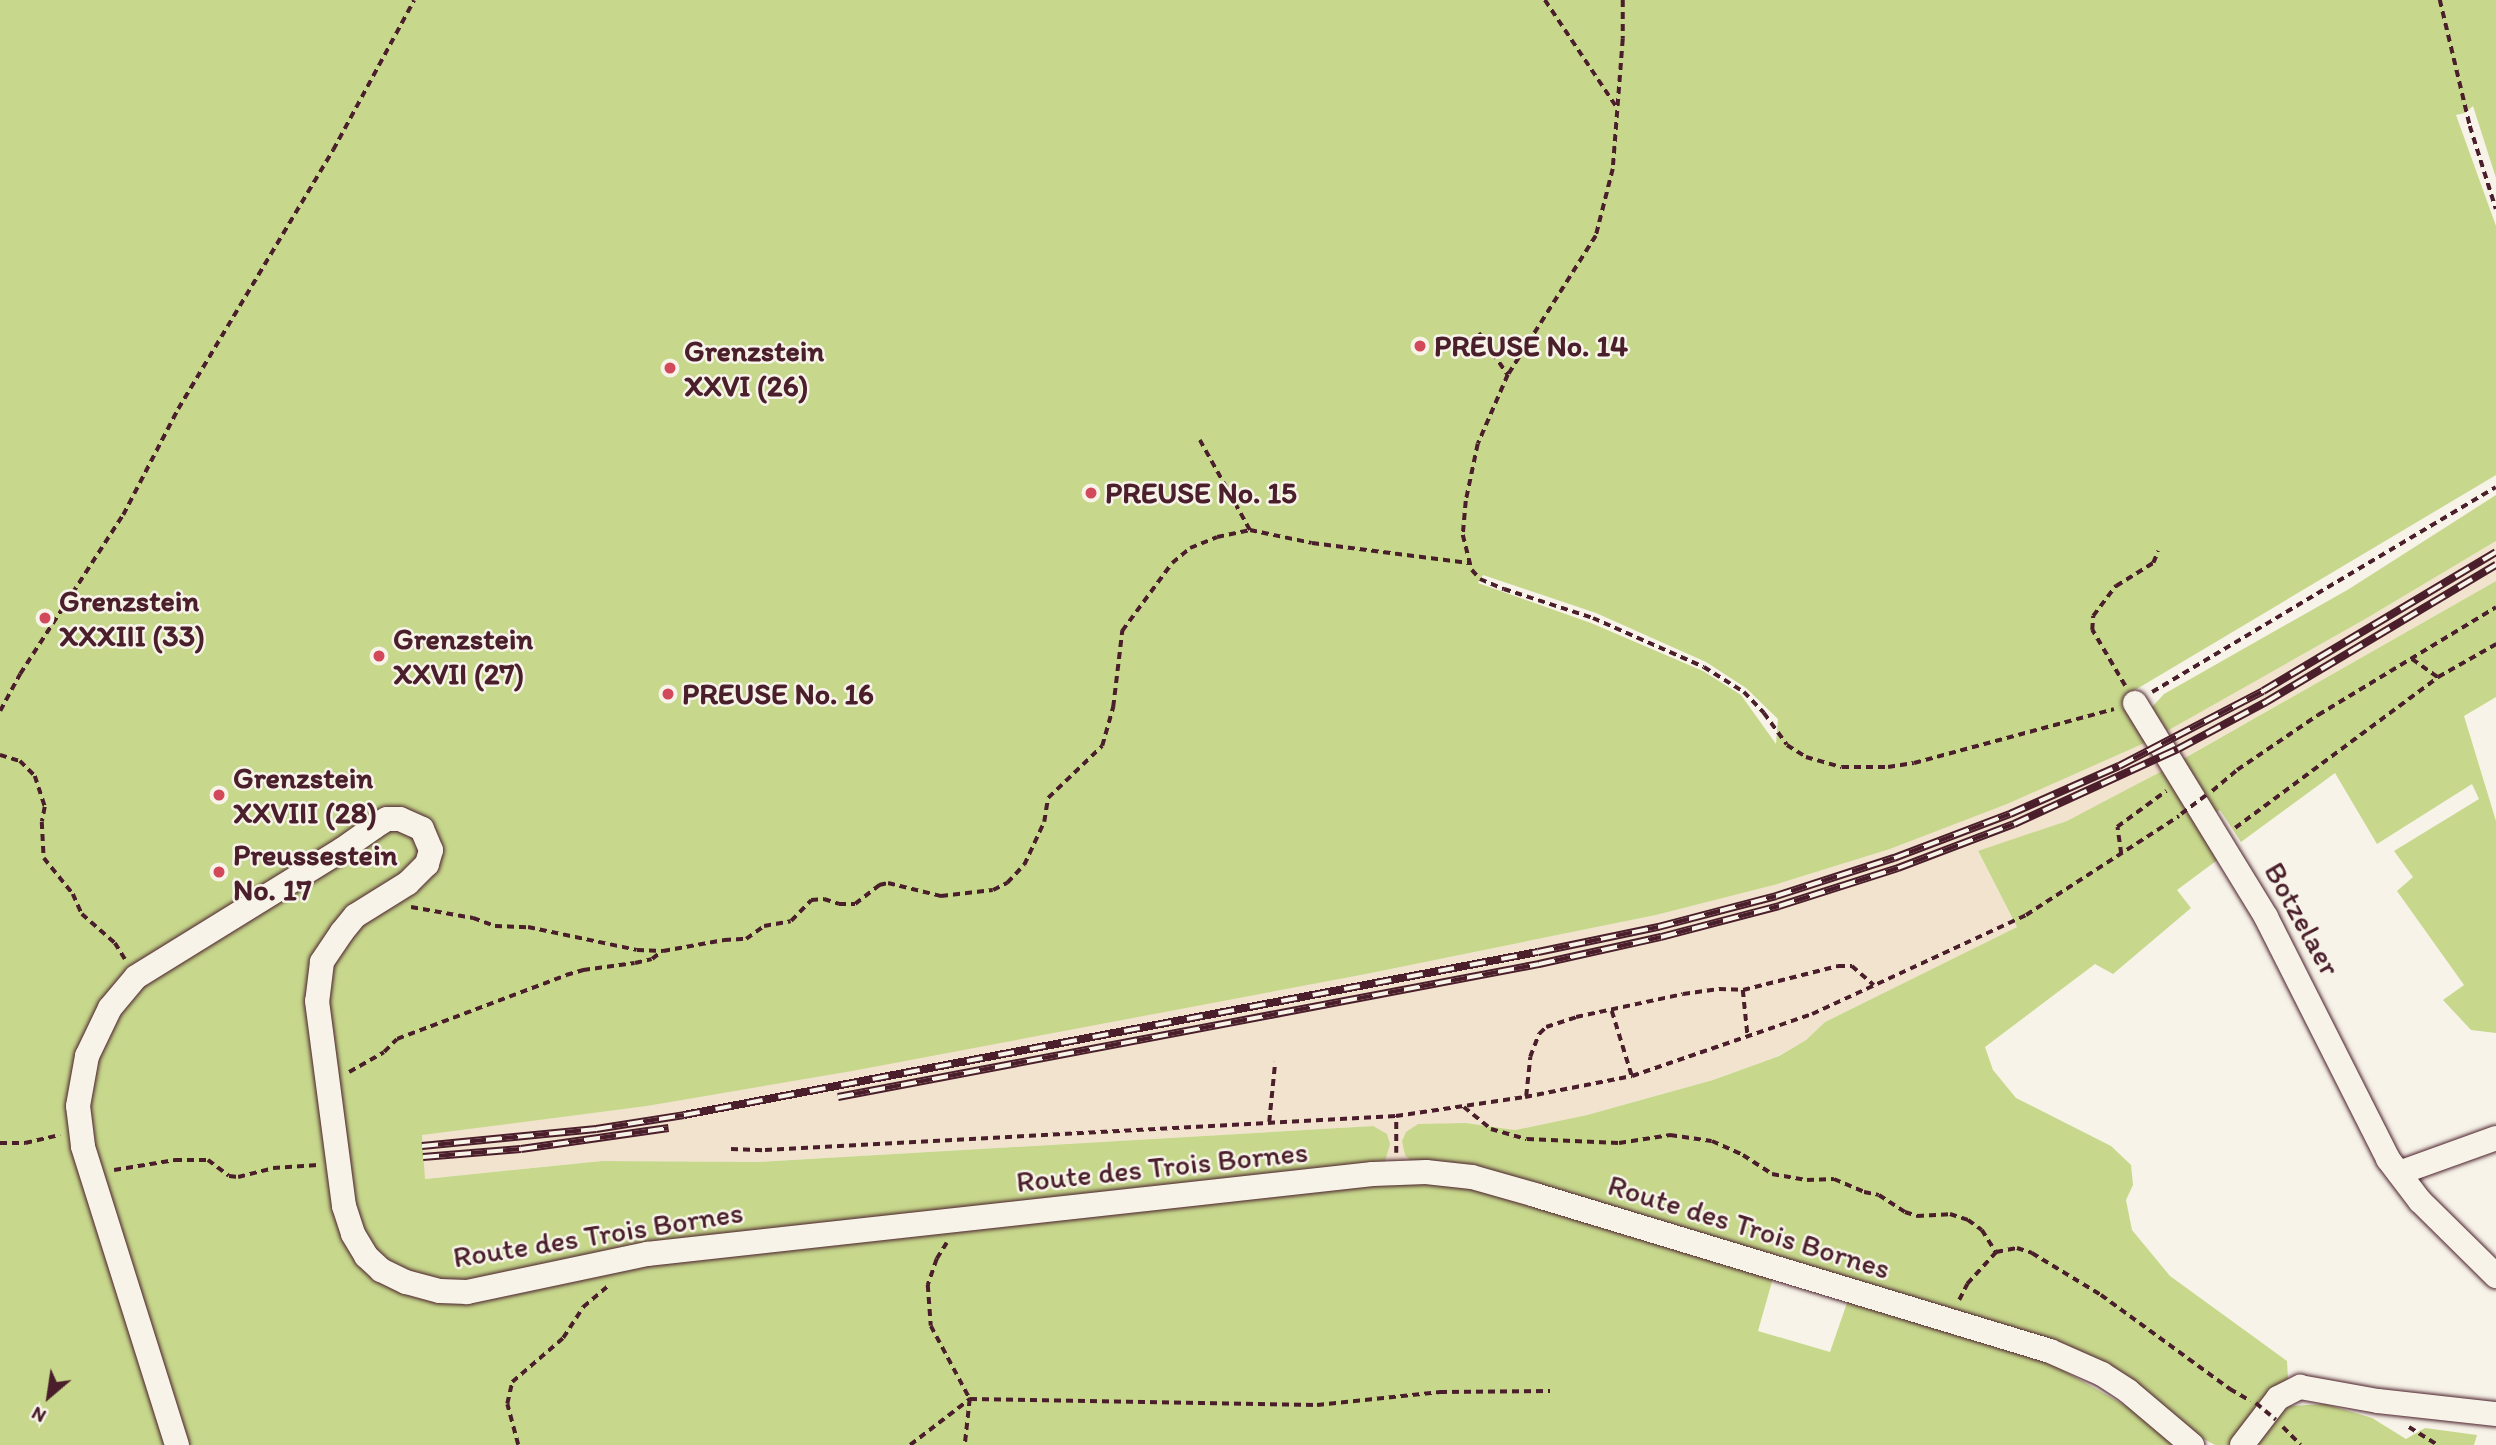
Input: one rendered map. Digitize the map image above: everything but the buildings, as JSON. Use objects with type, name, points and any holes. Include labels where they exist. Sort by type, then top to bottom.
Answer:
[{"type":"street","name":"Botzelaer","points":[[2130,693],[2266,917],[2388,1159],[2420,1201],[2496,1276]]},
{"type":"street","name":"Route des Trois Bornes","points":[[177,1445],[80,1131],[78,1106],[87,1056],[110,1008],[136,977],[387,819],[411,822],[422,829],[431,850],[427,864],[408,883],[355,916],[322,962],[317,1001],[344,1206],[353,1234],[366,1256],[394,1276],[440,1291],[489,1289],[647,1254],[1396,1172],[1472,1177],[2050,1352],[2102,1374],[2136,1397],[2192,1445]]},
{"type":"street","points":[[2399,1173],[2496,1138]]},
{"type":"street","points":[[2242,1445],[2278,1398],[2300,1387],[2378,1401],[2496,1414]]},
{"type":"path","points":[[0,711],[20,674],[123,514],[178,409],[333,150],[414,0]]},
{"type":"path","points":[[1545,0],[1617,108]]},
{"type":"path","points":[[1623,0],[1623,39],[1613,169],[1595,236],[1508,375],[1478,444],[1466,501],[1463,535],[1469,563],[1480,579],[1594,618],[1704,667],[1744,692],[1764,713],[1787,746],[1806,757],[1842,767],[1888,767],[1914,762],[2130,693],[2496,487]]},
{"type":"path","points":[[2440,0],[2470,126],[2496,209]]},
{"type":"path","points":[[1479,333],[1508,375]]},
{"type":"path","points":[[1200,440],[1250,530]]},
{"type":"path","points":[[422,909],[495,926],[528,927],[638,950],[663,951],[724,940],[746,939],[764,926],[791,921],[811,900],[817,898],[839,904],[855,904],[879,885],[888,883],[941,896],[993,890],[1007,883],[1024,865],[1044,822],[1048,798],[1102,746],[1113,706],[1119,641],[1129,621],[1172,563],[1190,548],[1217,537],[1250,530],[1312,543],[1469,563]]},
{"type":"path","points":[[2130,693],[2092,630],[2093,616],[2116,586],[2152,563],[2158,551]]},
{"type":"path","points":[[731,1149],[765,1150],[1396,1116],[1525,1097],[1632,1076],[1812,1014],[2026,915],[2181,814],[2237,770],[2298,729],[2496,607]]},
{"type":"path","points":[[2216,833],[2438,677],[2496,643]]},
{"type":"path","points":[[2412,659],[2438,677]]},
{"type":"path","points":[[0,755],[20,761],[34,776],[45,807],[42,822],[44,859],[73,894],[82,914],[115,943],[136,977]]},
{"type":"path","points":[[2121,854],[2117,827],[2182,780]]},
{"type":"path","points":[[322,1054],[338,1058],[345,1075],[384,1052],[397,1040],[566,975],[652,959],[663,951]]},
{"type":"path","points":[[1525,1097],[1530,1057],[1539,1034],[1558,1022],[1683,994],[1719,989],[1743,990],[1838,966],[1852,966],[1874,985]]},
{"type":"path","points":[[1743,990],[1748,1038]]},
{"type":"path","points":[[1612,1011],[1632,1076]]},
{"type":"path","points":[[1269,1122],[1275,1062]]},
{"type":"path","points":[[1463,1106],[1491,1129],[1527,1139],[1619,1143],[1670,1135],[1712,1141],[1743,1155],[1772,1174],[1807,1180],[1835,1179],[1864,1192],[1880,1195],[1905,1212],[1917,1216],[1950,1214],[1968,1220],[1982,1230],[1996,1252]]},
{"type":"path","points":[[1396,1116],[1396,1172]]},
{"type":"path","points":[[0,1143],[25,1143],[80,1131]]},
{"type":"path","points":[[91,1171],[190,1160],[208,1160],[229,1176],[238,1177],[303,1164],[338,1166]]},
{"type":"path","points":[[962,1221],[937,1259],[928,1285],[931,1326],[970,1399],[965,1445]]},
{"type":"path","points":[[1950,1322],[1968,1284],[1996,1252],[2017,1248],[2048,1261],[2112,1303],[2230,1389],[2256,1404],[2301,1445]]},
{"type":"path","points":[[518,1445],[507,1404],[512,1382],[563,1338],[583,1307],[614,1282]]},
{"type":"path","points":[[910,1445],[970,1399],[1317,1405],[1440,1392],[1550,1391]]},
{"type":"shaded area","points":[[2496,541],[2496,581],[2117,796],[2067,821],[1978,852],[2017,927],[1825,1022],[1806,1040],[1778,1056],[1713,1080],[1587,1115],[1515,1130],[1466,1123],[1413,1163],[1384,1165],[1373,1126],[758,1162],[602,1161],[424,1179],[422,1134],[647,1106],[1366,974],[1656,915],[1774,885],[1890,849],[2006,804],[2147,742],[2367,618]]},
{"type":"green space","points":[[0,0],[2496,0],[2496,178],[2473,106],[2465,113],[2456,115],[2496,226],[2496,475],[2125,696],[2147,742],[2007,804],[1890,849],[1774,885],[1656,915],[1366,974],[852,1071],[647,1106],[422,1135],[425,1179],[602,1161],[758,1162],[1373,1126],[1387,1134],[1390,1144],[1384,1165],[1426,1183],[1472,1186],[1773,1278],[1758,1331],[1830,1352],[1848,1300],[2043,1359],[2133,1410],[2173,1445],[0,1445]],"holes":[[[1483,575],[1596,613],[1706,662],[1746,688],[1778,719],[1776,744],[1741,695],[1703,671],[1591,623],[1478,583]]]},
{"type":"green space","points":[[2496,495],[2496,541],[2367,618],[2167,731],[2152,707],[2164,694],[2349,589]]},
{"type":"green space","points":[[2496,581],[2496,697],[2464,716],[2496,821],[2496,1033],[2471,1030],[2443,1000],[2464,985],[2397,891],[2413,877],[2394,851],[2479,799],[2472,784],[2377,844],[2335,773],[2241,842],[2220,810],[2198,824],[2220,858],[2177,890],[2191,908],[2113,974],[2095,964],[1985,1047],[1993,1070],[2016,1098],[2111,1146],[2131,1165],[2133,1185],[2126,1200],[2132,1230],[2170,1276],[2287,1361],[2288,1379],[2263,1398],[2229,1445],[2215,1445],[2188,1431],[2101,1368],[1413,1163],[1405,1155],[1402,1141],[1406,1132],[1418,1124],[1466,1123],[1515,1130],[1587,1115],[1713,1080],[1779,1056],[1806,1040],[1825,1022],[2017,927],[1978,851],[2067,821],[2162,771],[2182,799],[2201,787],[2183,759]]},
{"type":"green space","points":[[2325,1404],[2372,1418],[2406,1439],[2425,1428],[2477,1435],[2474,1445],[2251,1445],[2276,1416],[2290,1406]]},
{"type":"railway","points":[[422,1146],[596,1129],[684,1115],[1538,952],[1658,927],[1776,896],[1894,858],[2010,814],[2119,766],[2263,691],[2496,552]]},
{"type":"railway","points":[[838,1097],[1539,964],[1661,937],[1779,906],[1898,868],[2014,824],[2178,749],[2266,702],[2496,565]]},
{"type":"railway","points":[[423,1157],[521,1149],[669,1128]]},
{"type":"place","name":"PREUSE No. 14","points":[[1420,346]]},
{"type":"place","name":"Grenzstein XXVI (26)","points":[[670,368]]},
{"type":"place","name":"PREUSE No. 15","points":[[1091,493]]},
{"type":"place","name":"Grenzstein XXXIII (33)","points":[[45,618]]},
{"type":"place","name":"Grenzstein XXVII (27)","points":[[379,656]]},
{"type":"place","name":"PREUSE No. 16","points":[[668,694]]},
{"type":"place","name":"Grenzstein XXVIII (28)","points":[[219,795]]},
{"type":"place","name":"Preussestein No. 17","points":[[219,872]]}]
